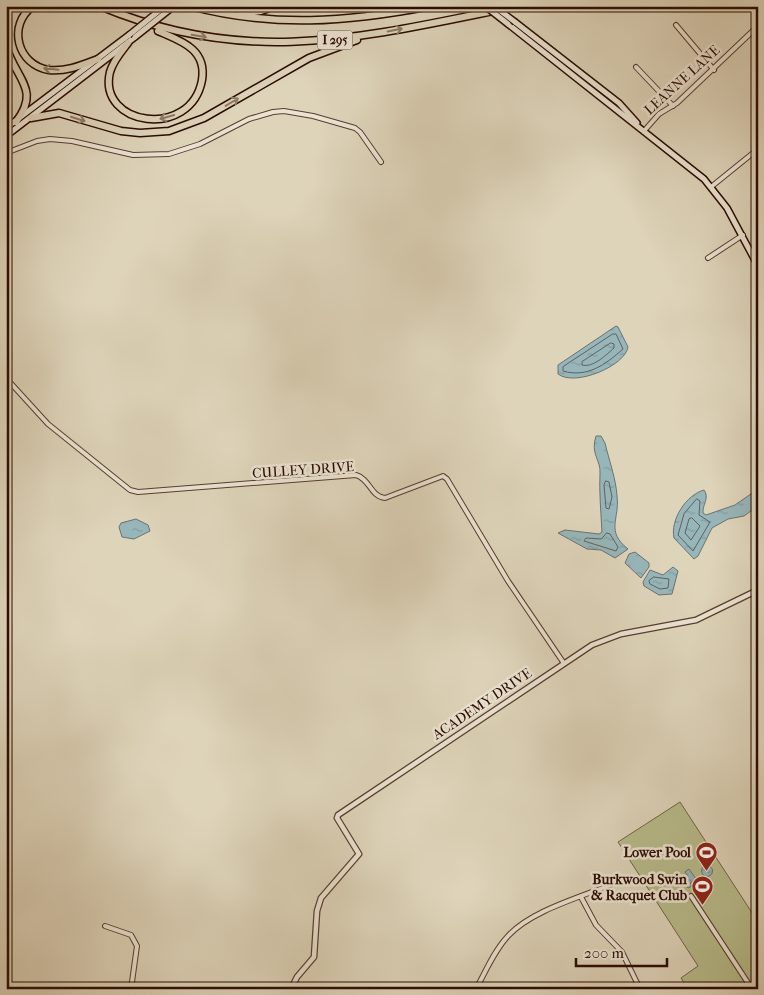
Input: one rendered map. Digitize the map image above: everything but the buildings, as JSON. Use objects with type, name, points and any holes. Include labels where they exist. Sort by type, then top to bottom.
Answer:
[{"type":"highway","points":[[33,6],[23,16],[18,34],[20,48],[29,61],[43,69],[59,70],[79,66],[98,59]]},
{"type":"highway","name":"I 295","points":[[100,6],[151,26],[217,39],[259,43],[308,42],[374,34],[518,6]]},
{"type":"highway","name":"I 295","points":[[190,6],[229,15],[281,21],[323,21],[372,17],[431,6]]},
{"type":"highway","points":[[229,15],[261,11],[275,6]]},
{"type":"highway","points":[[362,6],[417,9]]},
{"type":"highway","points":[[128,43],[110,73],[110,90],[118,104],[132,115],[149,120],[168,118],[183,110],[192,102],[200,88],[202,72],[200,61],[195,51],[186,43],[151,26]]},
{"type":"highway","points":[[31,118],[59,114],[121,131],[140,133],[169,131],[204,118],[309,58],[374,34]]},
{"type":"highway","points":[[6,46],[28,95],[26,108],[16,122]]},
{"type":"main road","points":[[6,128],[165,6]]},
{"type":"main road","points":[[6,136],[174,6]]},
{"type":"main road","points":[[485,6],[619,103],[644,132],[695,170],[727,208],[758,266]]},
{"type":"main road","points":[[494,6],[557,59]]},
{"type":"street","points":[[676,24],[714,70]]},
{"type":"street","name":"LEANNE LANE","points":[[644,132],[659,114],[673,106],[714,70],[758,26]]},
{"type":"street","points":[[636,67],[673,106]]},
{"type":"street","points":[[6,153],[37,141],[56,139],[133,155],[169,154],[200,144],[249,119],[279,111],[313,116],[354,128],[364,137],[381,162]]},
{"type":"street","points":[[711,187],[758,149]]},
{"type":"street","points":[[708,258],[743,235]]},
{"type":"street","name":"CULLEY DRIVE","points":[[6,378],[48,424],[130,490],[138,492],[356,475],[365,480],[377,496],[385,498],[443,476],[447,479],[508,581],[564,662]]},
{"type":"street","name":"ACADEMY DRIVE","points":[[291,989],[297,977],[314,957],[317,911],[321,898],[359,854],[337,818],[338,815],[564,662],[602,640],[696,620],[758,590]]},
{"type":"street","points":[[476,989],[498,948],[513,931],[532,917],[610,884]]},
{"type":"street","points":[[691,896],[752,989]]},
{"type":"street","points":[[581,897],[596,925],[622,952],[639,988]]},
{"type":"street","points":[[106,926],[131,935],[137,946],[131,989]]},
{"type":"green space","name":"Burkwood Swin & Racquet Club","points":[[680,802],[758,922],[758,989],[688,989],[681,978],[698,966],[618,842]]},
{"type":"water","points":[[616,326],[628,347],[625,354],[618,361],[587,376],[576,378],[558,374],[558,365]]},
{"type":"water","points":[[596,436],[601,436],[605,443],[615,483],[617,504],[615,530],[621,542],[628,549],[615,558],[601,550],[587,549],[558,533],[565,530],[599,534],[602,532],[600,468],[594,448]]},
{"type":"water","points":[[758,489],[758,506],[744,516],[728,519],[712,528],[698,556],[694,559],[674,538],[673,531],[677,516],[691,497],[697,493],[704,490],[706,493],[703,513],[706,515],[735,505]]},
{"type":"water","points":[[136,519],[148,525],[150,531],[134,539],[122,537],[119,527],[121,523]]},
{"type":"water","points":[[635,552],[649,563],[649,567],[641,578],[625,563],[629,554]]},
{"type":"water","points":[[673,567],[678,571],[672,594],[659,595],[644,586],[643,582],[650,570],[663,575]]},
{"type":"water","name":"Lower Pool","points":[[707,865],[713,871],[707,877],[701,871]]},
{"type":"water","points":[[689,869],[696,879],[690,883],[692,886],[688,888],[683,880],[688,876],[685,872]]},
{"type":"place","name":"Lower Pool","points":[[707,871]]},
{"type":"place","name":"Burkwood Swin & Racquet Club","points":[[703,906]]}]
